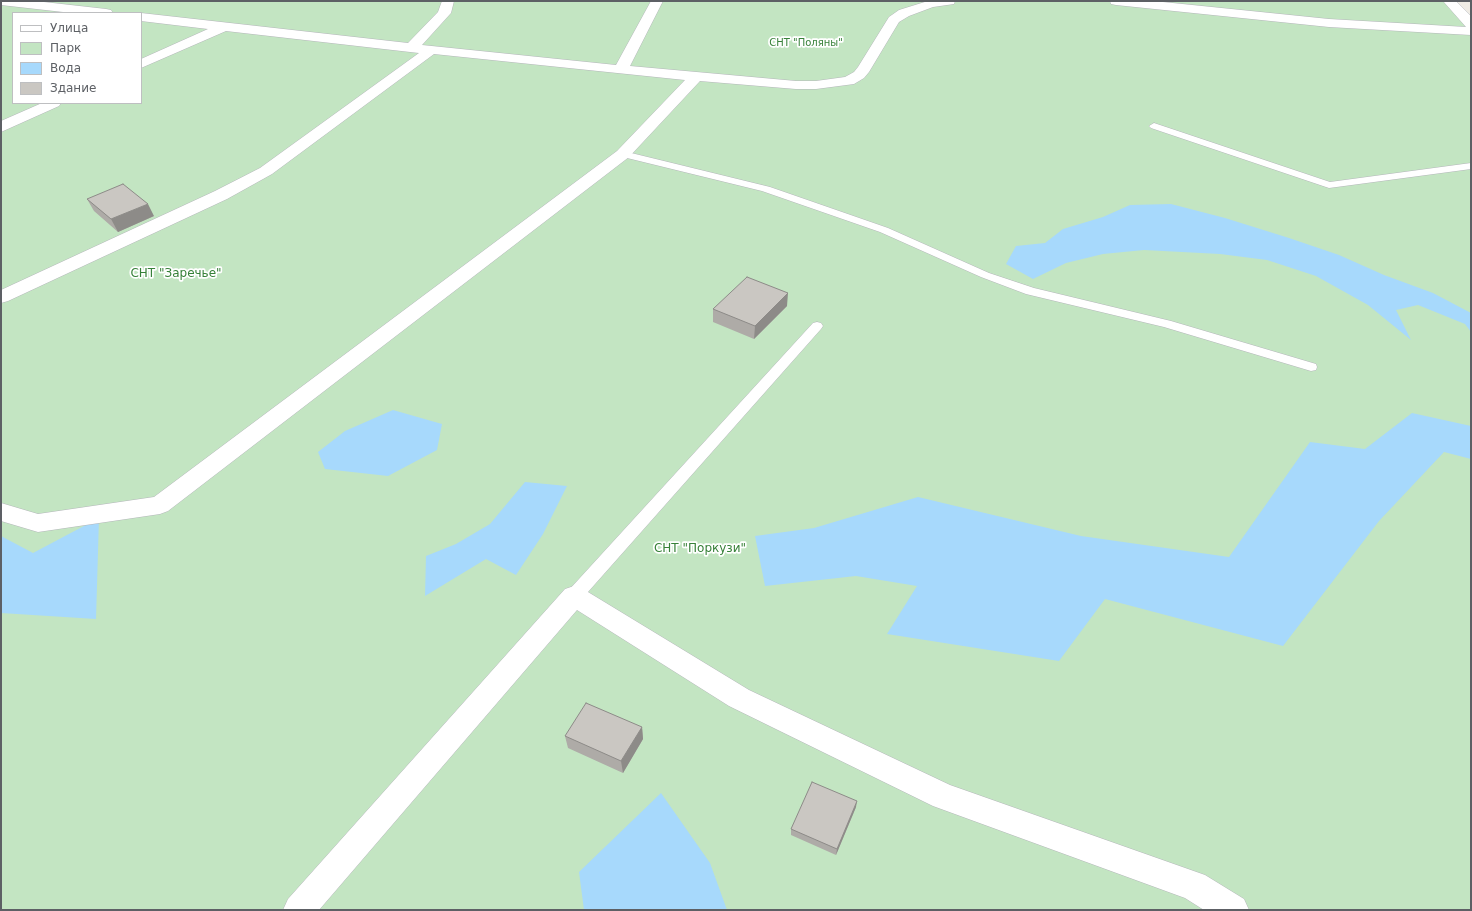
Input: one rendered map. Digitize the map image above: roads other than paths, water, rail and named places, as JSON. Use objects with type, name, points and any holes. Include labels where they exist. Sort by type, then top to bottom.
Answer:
[{"type":"street","points":[[1,1],[97,12]]},
{"type":"street","points":[[411,48],[444,13],[448,1]]},
{"type":"street","points":[[621,70],[657,1]]},
{"type":"street","points":[[142,17],[621,70],[796,85],[849,82],[859,75],[864,69],[894,20],[904,13],[931,3],[949,1]]},
{"type":"street","points":[[1116,1],[1329,23],[1471,31]]},
{"type":"street","points":[[1449,1],[1471,24]]},
{"type":"street","points":[[142,64],[224,27]]},
{"type":"street","points":[[1,297],[221,195],[266,171],[431,50]]},
{"type":"street","points":[[1,512],[38,523],[160,505],[624,154],[697,76]]},
{"type":"street","points":[[1,126],[52,104]]},
{"type":"street","points":[[299,910],[574,596],[739,698],[936,792],[1194,886],[1233,910]]},
{"type":"lane","points":[[1154,126],[1329,185],[1471,166]]},
{"type":"lane","points":[[624,154],[766,189],[884,230],[984,276],[1030,292],[1167,324],[1311,366]]},
{"type":"lane","points":[[574,596],[817,326]]},
{"type":"water","points":[[1171,204],[1225,218],[1289,238],[1339,255],[1384,275],[1433,293],[1471,313],[1471,332],[1465,324],[1418,305],[1396,310],[1411,340],[1368,305],[1316,276],[1267,260],[1220,254],[1144,250],[1103,254],[1066,263],[1033,279],[1006,264],[1016,246],[1045,243],[1063,229],[1103,217],[1130,205]]},
{"type":"water","points":[[393,410],[442,424],[437,450],[388,476],[325,469],[318,452],[345,431]]},
{"type":"water","points":[[1412,413],[1471,426],[1471,459],[1444,452],[1379,521],[1283,646],[1105,599],[1059,661],[887,634],[917,586],[856,576],[765,586],[755,536],[814,528],[918,497],[1081,536],[1229,557],[1310,442],[1365,449]]},
{"type":"water","points":[[525,482],[567,486],[543,534],[516,575],[486,559],[425,596],[426,556],[456,544],[490,524]]},
{"type":"water","points":[[99,518],[96,619],[1,613],[1,536],[33,553]]},
{"type":"water","points":[[661,793],[710,863],[727,910],[584,910],[579,872]]},
{"type":"park label","name":"СНТ \"Поляны\"","points":[[806,43]]},
{"type":"park label","name":"СНТ \"Заречье\"","points":[[176,274]]},
{"type":"park label","name":"СНТ \"Поркузи\"","points":[[700,549]]}]
